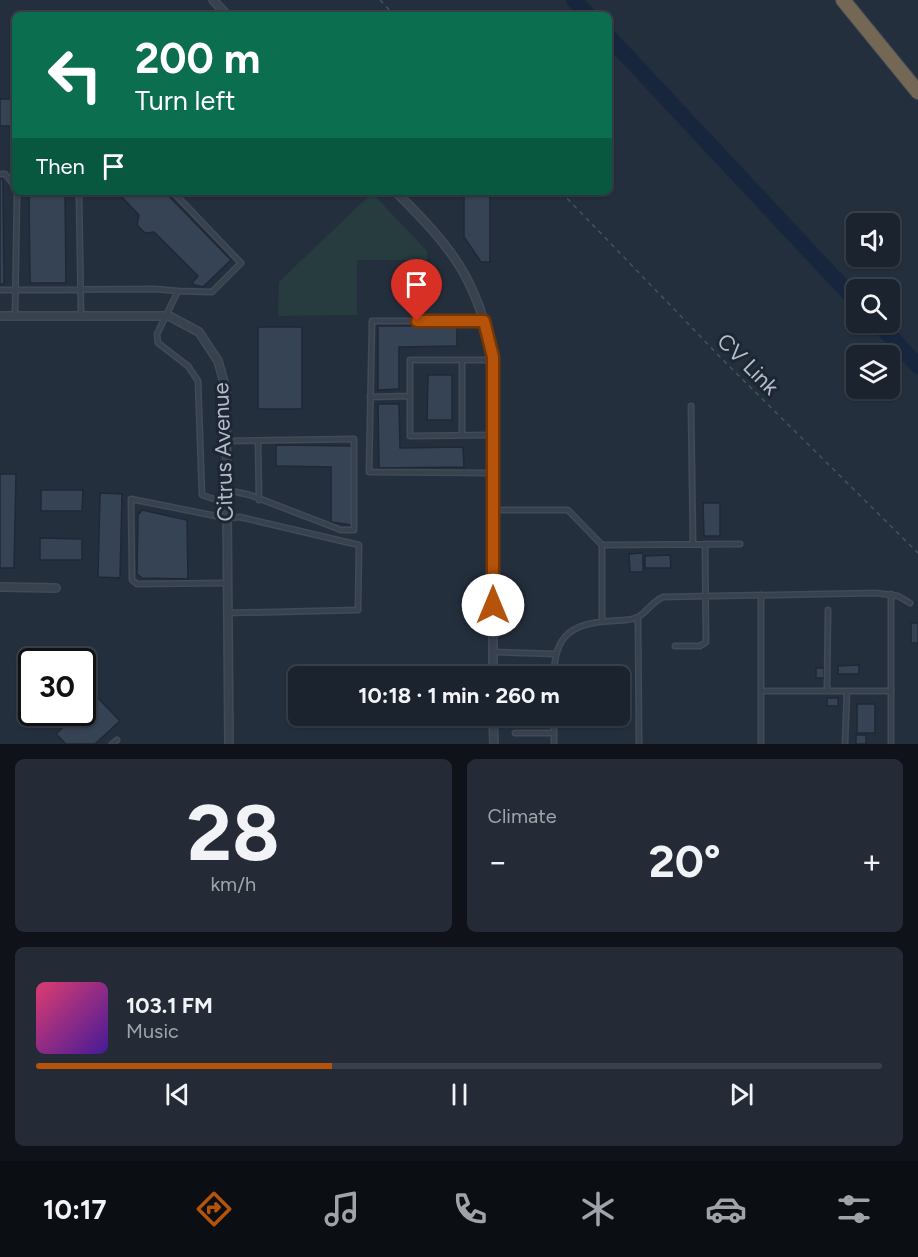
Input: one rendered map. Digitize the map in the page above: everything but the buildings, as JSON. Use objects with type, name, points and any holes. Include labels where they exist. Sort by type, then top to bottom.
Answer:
[{"type":"highway","points":[[843,0],[918,92]]},
{"type":"street","points":[[213,0],[224,12]]},
{"type":"street","points":[[399,195],[436,232],[465,271],[484,321],[493,360],[494,666]]},
{"type":"street","name":"Citrus Avenue","points":[[0,315],[168,316],[198,332],[218,361],[225,389],[229,744]]},
{"type":"street","points":[[0,586],[56,588]]},
{"type":"street","points":[[494,726],[494,744]]},
{"type":"lane","points":[[0,174],[5,174],[12,182]]},
{"type":"lane","points":[[15,316],[17,195]]},
{"type":"lane","points":[[80,195],[81,316]]},
{"type":"lane","points":[[0,290],[15,288],[212,292],[241,263],[176,195]]},
{"type":"lane","points":[[178,291],[158,334],[158,343],[188,366],[198,381],[202,495],[226,503]]},
{"type":"lane","points":[[484,321],[372,321],[369,472],[493,472]]},
{"type":"lane","points":[[493,360],[410,360],[410,436],[493,435]]},
{"type":"lane","points":[[462,360],[462,435]]},
{"type":"lane","points":[[370,397],[410,396]]},
{"type":"lane","points":[[691,406],[693,544]]},
{"type":"lane","points":[[226,441],[354,439],[354,530],[341,530],[226,490]]},
{"type":"lane","points":[[258,441],[260,500]]},
{"type":"lane","points":[[226,583],[137,584],[132,580],[131,499],[226,518],[240,518],[359,545],[358,610],[227,613]]},
{"type":"lane","points":[[493,510],[568,510],[603,545],[603,621]]},
{"type":"lane","points":[[675,646],[705,645],[705,544]]},
{"type":"lane","points":[[603,545],[740,544]]},
{"type":"lane","points":[[891,594],[891,744]]},
{"type":"lane","points":[[554,666],[555,654],[566,635],[577,627],[638,617],[654,601],[663,597],[891,594],[910,603]]},
{"type":"lane","points":[[761,595],[761,744]]},
{"type":"lane","points":[[827,691],[828,610]]},
{"type":"lane","points":[[638,617],[639,744]]},
{"type":"lane","points":[[493,652],[555,654]]},
{"type":"lane","points":[[761,691],[891,691]]},
{"type":"lane","points":[[845,744],[846,691]]},
{"type":"lane","points":[[554,726],[554,744]]},
{"type":"lane","points":[[515,733],[554,733]]},
{"type":"lane","points":[[112,744],[117,740]]},
{"type":"path","points":[[380,0],[391,12]]},
{"type":"path","name":"CV Link","points":[[564,195],[726,363],[918,553]]},
{"type":"green space","points":[[370,195],[374,195],[427,251],[427,260],[357,260],[357,315],[278,316],[279,282]]},
{"type":"waterway","points":[[574,0],[585,12]]},
{"type":"waterway","points":[[612,40],[846,290]]},
{"type":"waterway","points":[[887,333],[918,366]]},
{"type":"route","points":[[417,321],[484,321],[488,334],[493,357],[493,605]]}]
